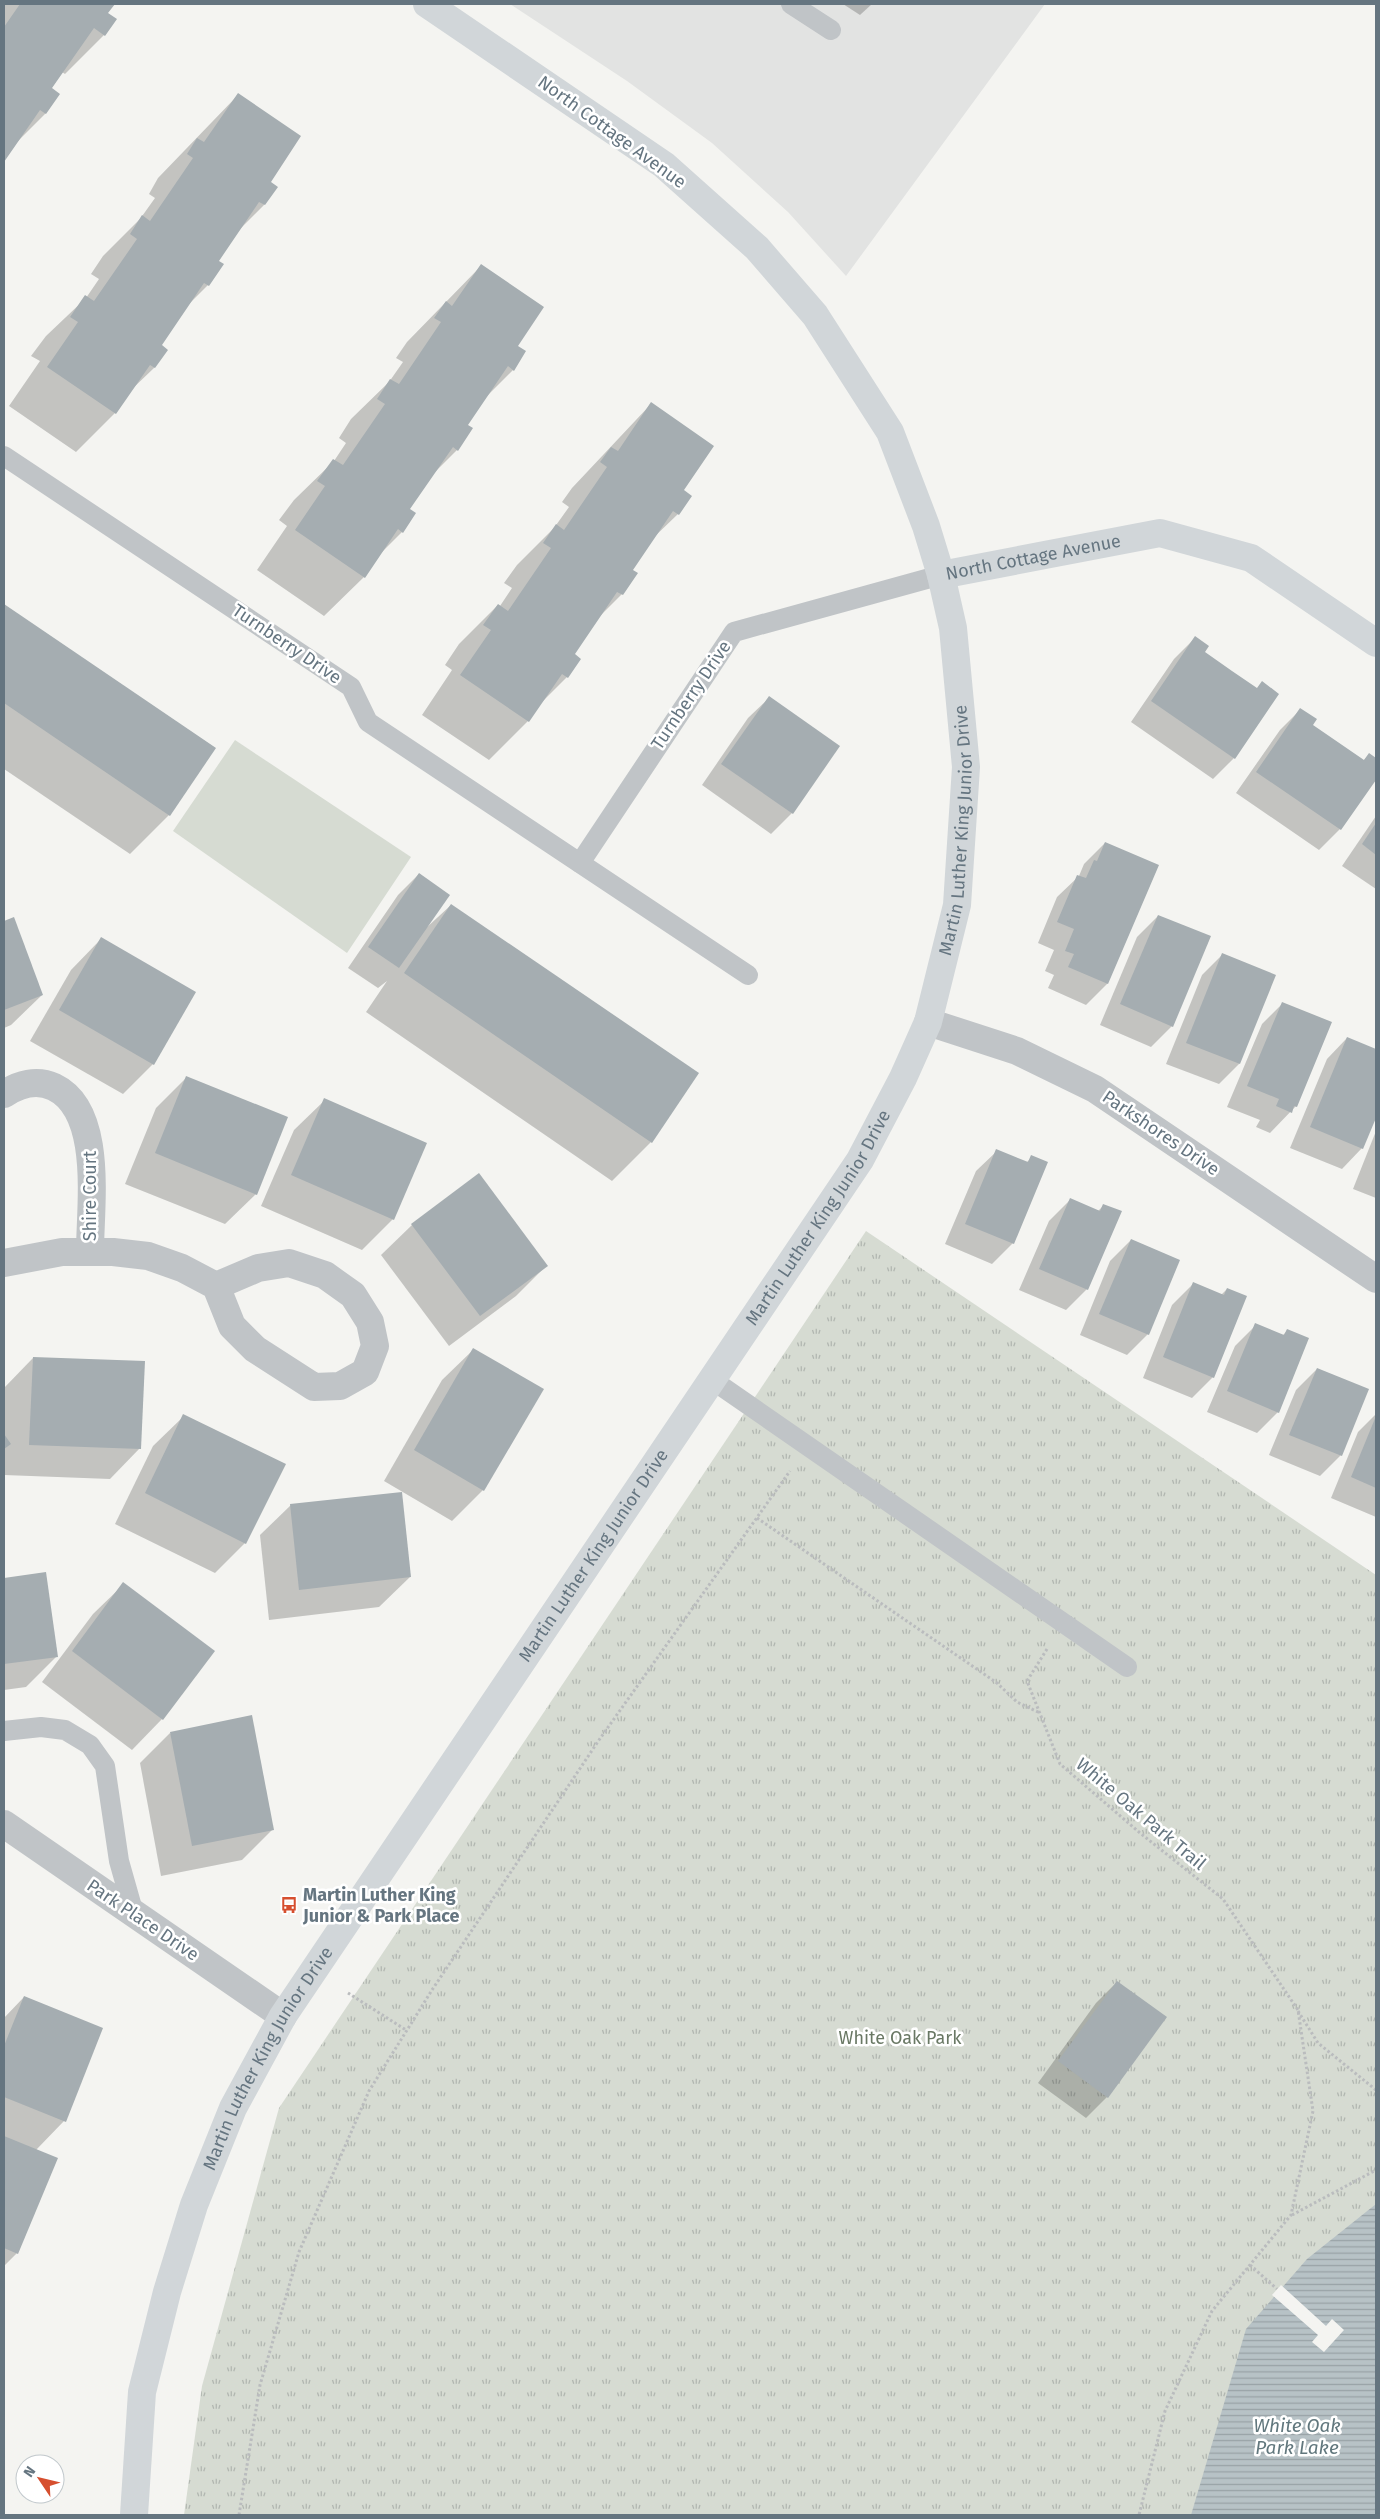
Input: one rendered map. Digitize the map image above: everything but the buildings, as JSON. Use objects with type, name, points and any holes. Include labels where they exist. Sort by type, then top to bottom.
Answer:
[{"type":"main road","name":"North Cottage Avenue","points":[[427,4],[664,165],[757,248],[815,315],[890,432],[926,526],[941,575],[1160,533],[1251,558],[1376,643]]},
{"type":"main road","name":"Martin Luther King Junior Drive","points":[[134,2515],[142,2392],[167,2292],[194,2205],[233,2108],[283,2016],[860,1160],[903,1078],[928,1022],[957,905],[966,767],[953,628],[941,575]]},
{"type":"street","name":"Parkshores Drive","points":[[928,1022],[1017,1051],[1095,1089],[1376,1279]]},
{"type":"street","name":"Shire Court","points":[[4,1094],[12,1088],[41,1081],[61,1090],[79,1111],[90,1142],[90,1252]]},
{"type":"street","name":"Shire Court","points":[[4,1263],[62,1252],[113,1252],[148,1256],[182,1268],[216,1286]]},
{"type":"street","points":[[289,1263],[325,1275],[354,1295],[370,1322],[375,1346],[365,1372],[340,1386],[314,1387],[255,1349],[232,1326],[216,1286],[258,1268],[289,1263]]},
{"type":"street","name":"Park Place Drive","points":[[4,1824],[283,2016]]},
{"type":"lane","points":[[791,4],[831,30]]},
{"type":"lane","name":"Turnberry Drive","points":[[4,456],[351,686],[368,722],[748,975]]},
{"type":"lane","name":"Turnberry Drive","points":[[580,863],[734,632],[941,575]]},
{"type":"lane","points":[[711,1380],[1127,1667]]},
{"type":"lane","points":[[4,1731],[41,1727],[65,1730],[90,1745],[105,1766],[119,1861],[134,1914]]},
{"type":"path","points":[[238,2515],[260,2386],[299,2252],[369,2091],[406,2030],[599,1740],[808,1446]]},
{"type":"path","points":[[757,1518],[997,1683],[1017,1702],[1040,1713]]},
{"type":"path","name":"White Oak Park Trail","points":[[1064,1624],[1027,1681],[1060,1764],[1140,1834],[1223,1899],[1318,2043],[1376,2090]]},
{"type":"path","points":[[348,1993],[406,2030]]},
{"type":"path","name":"White Oak Park Trail","points":[[1292,2215],[1313,2112],[1298,2010]]},
{"type":"path","name":"White Oak Park Trail","points":[[1139,2515],[1165,2411],[1212,2311],[1292,2215],[1376,2170]]},
{"type":"path","points":[[1250,2265],[1276,2289]]},
{"type":"shaded area","points":[[510,4],[1045,4],[846,276],[788,212],[712,143],[627,81]]},
{"type":"green space","points":[[235,740],[411,857],[347,953],[173,831]]},
{"type":"green space","name":"White Oak Park","points":[[866,1231],[1376,1575],[1376,2515],[184,2515],[202,2386],[279,2108]]},
{"type":"water","name":"White Oak Park Lake","points":[[1376,2204],[1376,2515],[1191,2515],[1246,2329],[1307,2259]]},
{"type":"pier","points":[[1281,2285],[1326,2326],[1332,2319],[1344,2330],[1324,2352],[1312,2342],[1318,2335],[1272,2295]]},
{"type":"place","name":"Martin Luther King Junior & Park Place","points":[[289,1905]]}]
